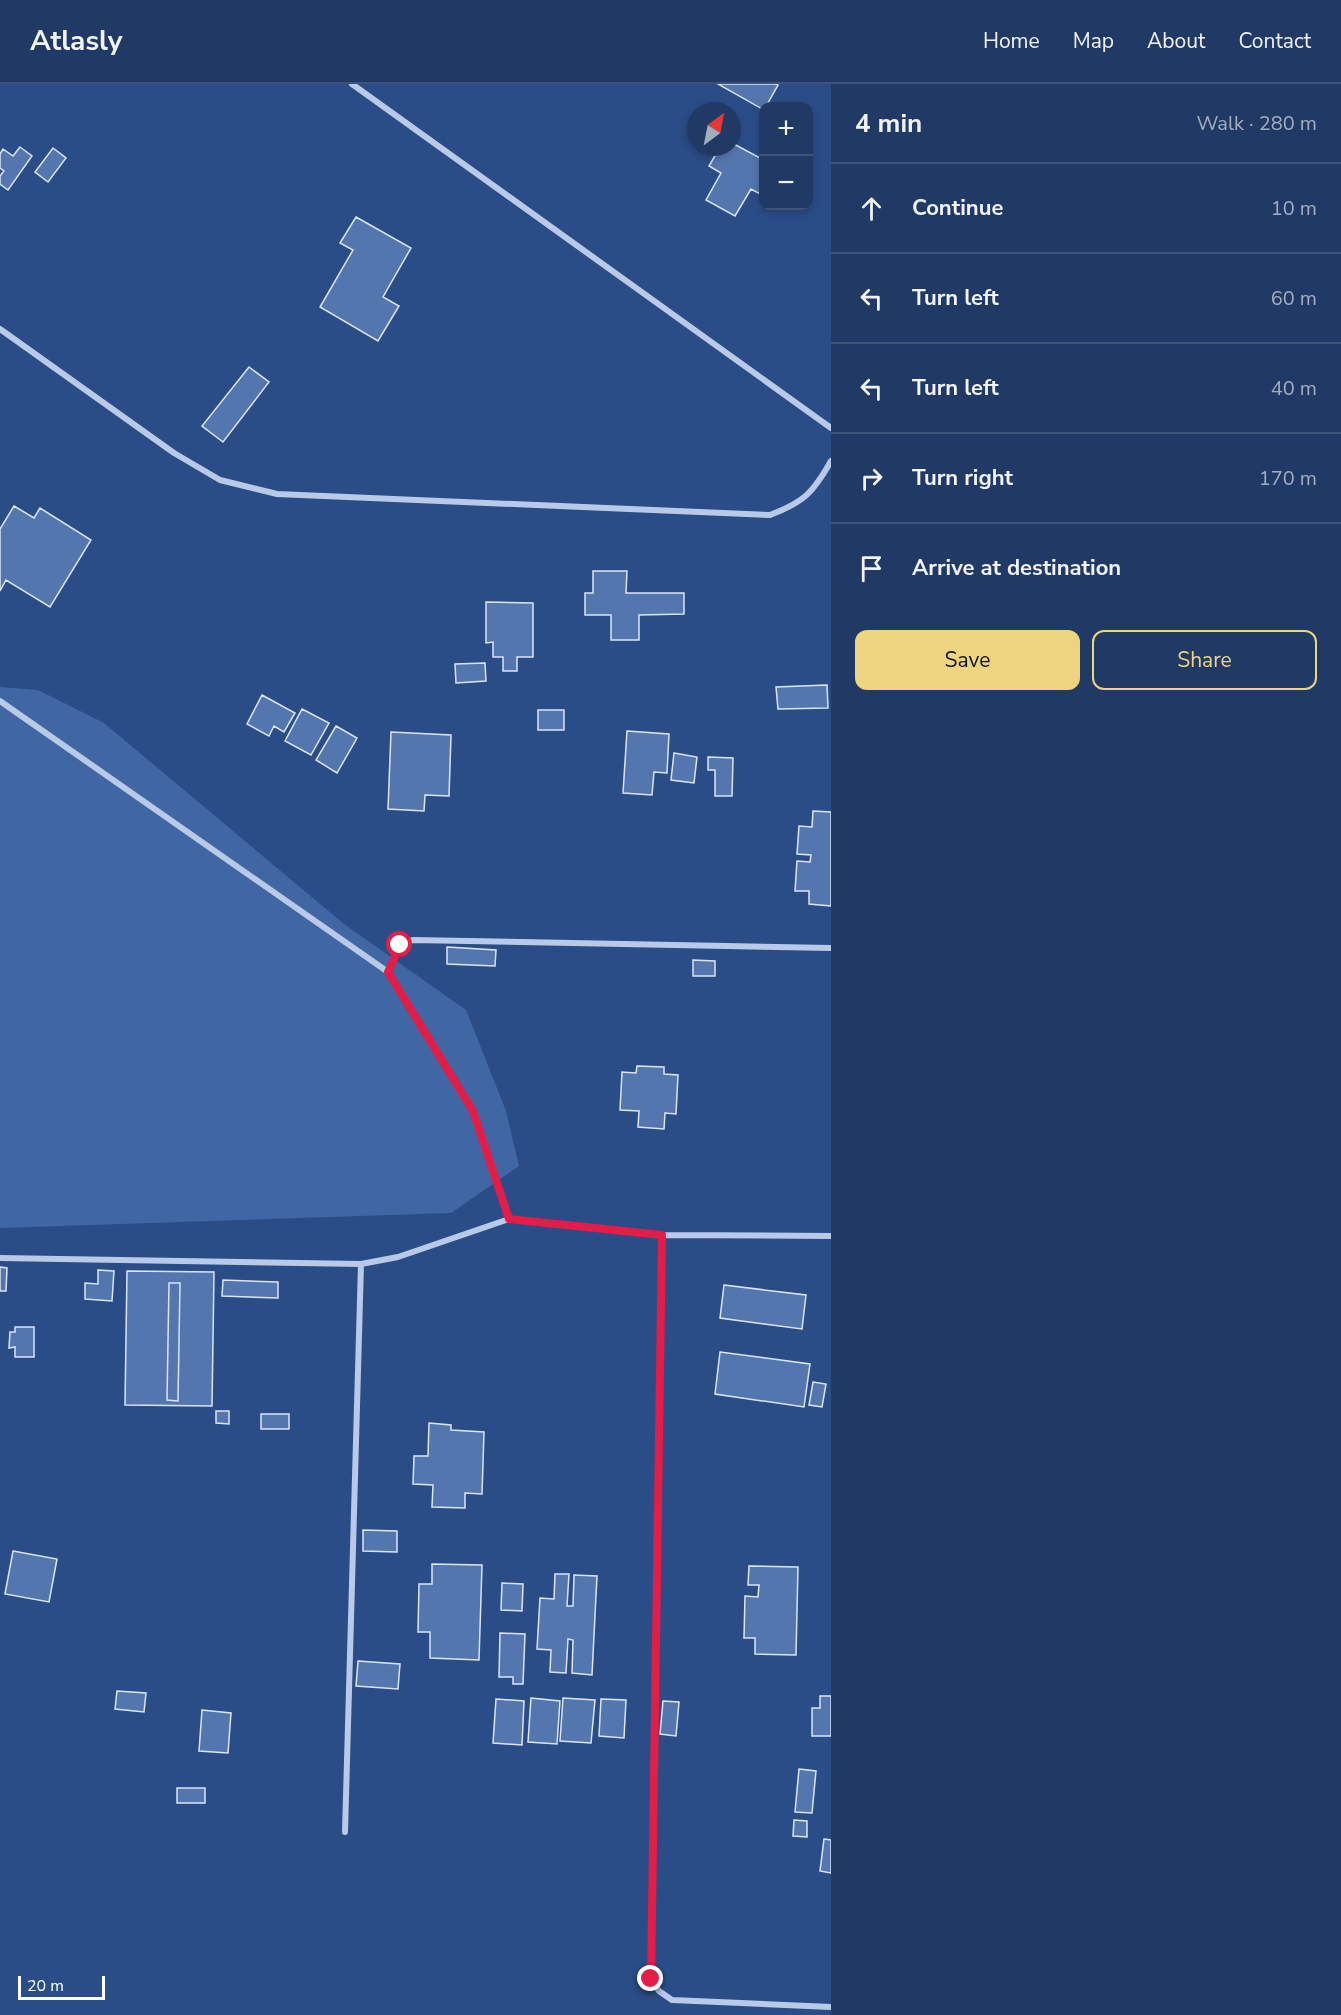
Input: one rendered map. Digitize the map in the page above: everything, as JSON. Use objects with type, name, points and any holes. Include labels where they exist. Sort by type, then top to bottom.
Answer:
[{"type":"street","points":[[352,84],[831,428]]},
{"type":"street","points":[[0,329],[174,453],[220,480],[277,494],[770,515],[798,505],[821,479],[831,461]]},
{"type":"street","points":[[0,700],[388,972],[473,1111],[509,1219]]},
{"type":"street","points":[[388,972],[400,945],[413,940],[831,948]]},
{"type":"street","points":[[0,1258],[361,1264],[398,1257],[509,1219],[662,1235],[831,1236]]},
{"type":"street","points":[[662,1235],[651,1979],[658,1991],[672,2000],[831,2007]]},
{"type":"street","points":[[345,1832],[361,1264]]},
{"type":"shaded area","points":[[0,687],[38,690],[104,723],[344,924],[466,1010],[506,1111],[519,1166],[451,1213],[0,1228]]},
{"type":"building","points":[[718,84],[778,85],[768,102],[759,102],[759,107]]},
{"type":"building","points":[[20,147],[32,156],[8,190],[0,184],[0,176],[4,171],[0,168],[0,154],[3,149],[13,156]]},
{"type":"building","points":[[53,148],[66,158],[48,182],[35,172]]},
{"type":"building","points":[[741,148],[759,157],[759,193],[751,189],[735,216],[706,200],[721,173],[709,166],[715,156],[741,156]]},
{"type":"building","points":[[356,217],[411,248],[383,297],[399,306],[378,341],[320,307],[353,250],[340,243]]},
{"type":"building","points":[[249,367],[269,382],[223,442],[202,426]]},
{"type":"building","points":[[14,506],[34,518],[40,508],[91,540],[50,607],[6,580],[0,591],[0,529]]},
{"type":"building","points":[[593,571],[627,571],[626,593],[684,593],[684,614],[639,615],[639,640],[611,640],[611,615],[585,615],[585,593],[593,593]]},
{"type":"building","points":[[486,602],[533,603],[533,657],[517,657],[517,671],[503,671],[503,657],[493,657],[493,642],[486,643]]},
{"type":"building","points":[[485,663],[486,681],[456,683],[455,664]]},
{"type":"building","points":[[827,685],[828,708],[778,709],[776,687]]},
{"type":"building","points":[[262,695],[295,713],[284,732],[274,726],[269,736],[247,724]]},
{"type":"building","points":[[302,709],[329,723],[311,755],[285,741]]},
{"type":"building","points":[[538,710],[564,710],[564,730],[538,730]]},
{"type":"building","points":[[336,726],[357,738],[337,773],[316,760]]},
{"type":"building","points":[[627,731],[669,734],[667,773],[654,772],[652,795],[623,793]]},
{"type":"building","points":[[391,732],[451,735],[449,796],[425,795],[424,811],[388,809]]},
{"type":"building","points":[[674,753],[697,757],[694,783],[671,780]]},
{"type":"building","points":[[708,757],[733,758],[732,796],[715,796],[715,770],[708,770]]},
{"type":"building","points":[[813,811],[831,812],[831,906],[809,904],[809,891],[795,891],[797,861],[810,862],[811,855],[797,854],[799,826],[812,827]]},
{"type":"building","points":[[447,947],[496,950],[495,966],[447,964]]},
{"type":"building","points":[[693,960],[715,961],[715,976],[693,976]]},
{"type":"building","points":[[637,1066],[664,1067],[664,1074],[678,1075],[676,1114],[665,1113],[664,1129],[638,1127],[639,1111],[620,1110],[622,1072],[636,1073]]},
{"type":"building","points":[[0,1267],[7,1268],[6,1291],[0,1291]]},
{"type":"building","points":[[98,1270],[114,1271],[112,1301],[85,1299],[85,1283],[98,1284]]},
{"type":"building","points":[[127,1271],[214,1272],[212,1406],[125,1405]],"holes":[[[169,1283],[180,1283],[178,1401],[167,1400]]]},
{"type":"building","points":[[223,1280],[278,1282],[278,1298],[222,1296]]},
{"type":"building","points":[[169,1283],[180,1283],[178,1401],[167,1400]]},
{"type":"building","points":[[724,1285],[806,1295],[802,1329],[720,1318]]},
{"type":"building","points":[[15,1327],[34,1327],[34,1357],[15,1357],[15,1347],[9,1348],[10,1332],[15,1332]]},
{"type":"building","points":[[720,1352],[810,1364],[804,1407],[715,1394]]},
{"type":"building","points":[[813,1382],[826,1384],[822,1407],[809,1405]]},
{"type":"building","points":[[216,1411],[229,1411],[229,1424],[216,1423]]},
{"type":"building","points":[[261,1414],[289,1414],[289,1429],[261,1429]]},
{"type":"building","points":[[429,1423],[451,1425],[451,1430],[484,1432],[482,1494],[465,1493],[465,1508],[432,1507],[433,1485],[413,1484],[414,1456],[428,1456]]},
{"type":"building","points":[[363,1530],[397,1531],[397,1552],[363,1551]]},
{"type":"building","points":[[13,1551],[57,1559],[49,1602],[5,1594]]},
{"type":"building","points":[[432,1564],[482,1565],[479,1660],[430,1658],[430,1632],[418,1632],[419,1584],[432,1584]]},
{"type":"building","points":[[749,1566],[798,1567],[796,1655],[755,1654],[755,1638],[744,1638],[745,1596],[758,1597],[759,1585],[748,1585]]},
{"type":"building","points":[[555,1574],[569,1574],[567,1606],[573,1606],[574,1575],[597,1576],[592,1675],[572,1673],[573,1640],[568,1639],[566,1673],[550,1672],[551,1650],[537,1649],[540,1598],[554,1599]]},
{"type":"building","points":[[502,1583],[523,1584],[522,1611],[501,1610]]},
{"type":"building","points":[[500,1633],[525,1634],[523,1684],[513,1684],[513,1677],[499,1677]]},
{"type":"building","points":[[358,1661],[400,1664],[398,1689],[356,1686]]},
{"type":"building","points":[[117,1691],[146,1693],[144,1712],[115,1709]]},
{"type":"building","points":[[820,1696],[831,1696],[831,1736],[812,1736],[812,1708],[820,1708]]},
{"type":"building","points":[[531,1698],[560,1701],[557,1744],[528,1742]]},
{"type":"building","points":[[563,1698],[595,1700],[591,1743],[560,1741]]},
{"type":"building","points":[[496,1699],[524,1701],[522,1745],[493,1743]]},
{"type":"building","points":[[601,1699],[626,1700],[624,1738],[599,1736]]},
{"type":"building","points":[[663,1701],[679,1702],[676,1736],[660,1734]]},
{"type":"building","points":[[202,1710],[231,1713],[228,1753],[199,1751]]},
{"type":"building","points":[[799,1769],[816,1771],[812,1813],[795,1812]]},
{"type":"building","points":[[177,1788],[205,1788],[205,1803],[177,1803]]},
{"type":"building","points":[[794,1820],[807,1821],[807,1837],[793,1836]]},
{"type":"building","points":[[824,1839],[831,1840],[831,1873],[820,1871]]},
{"type":"route","points":[[400,945],[393,956],[388,972],[473,1111],[493,1165],[509,1219],[662,1235],[651,1979]]}]
